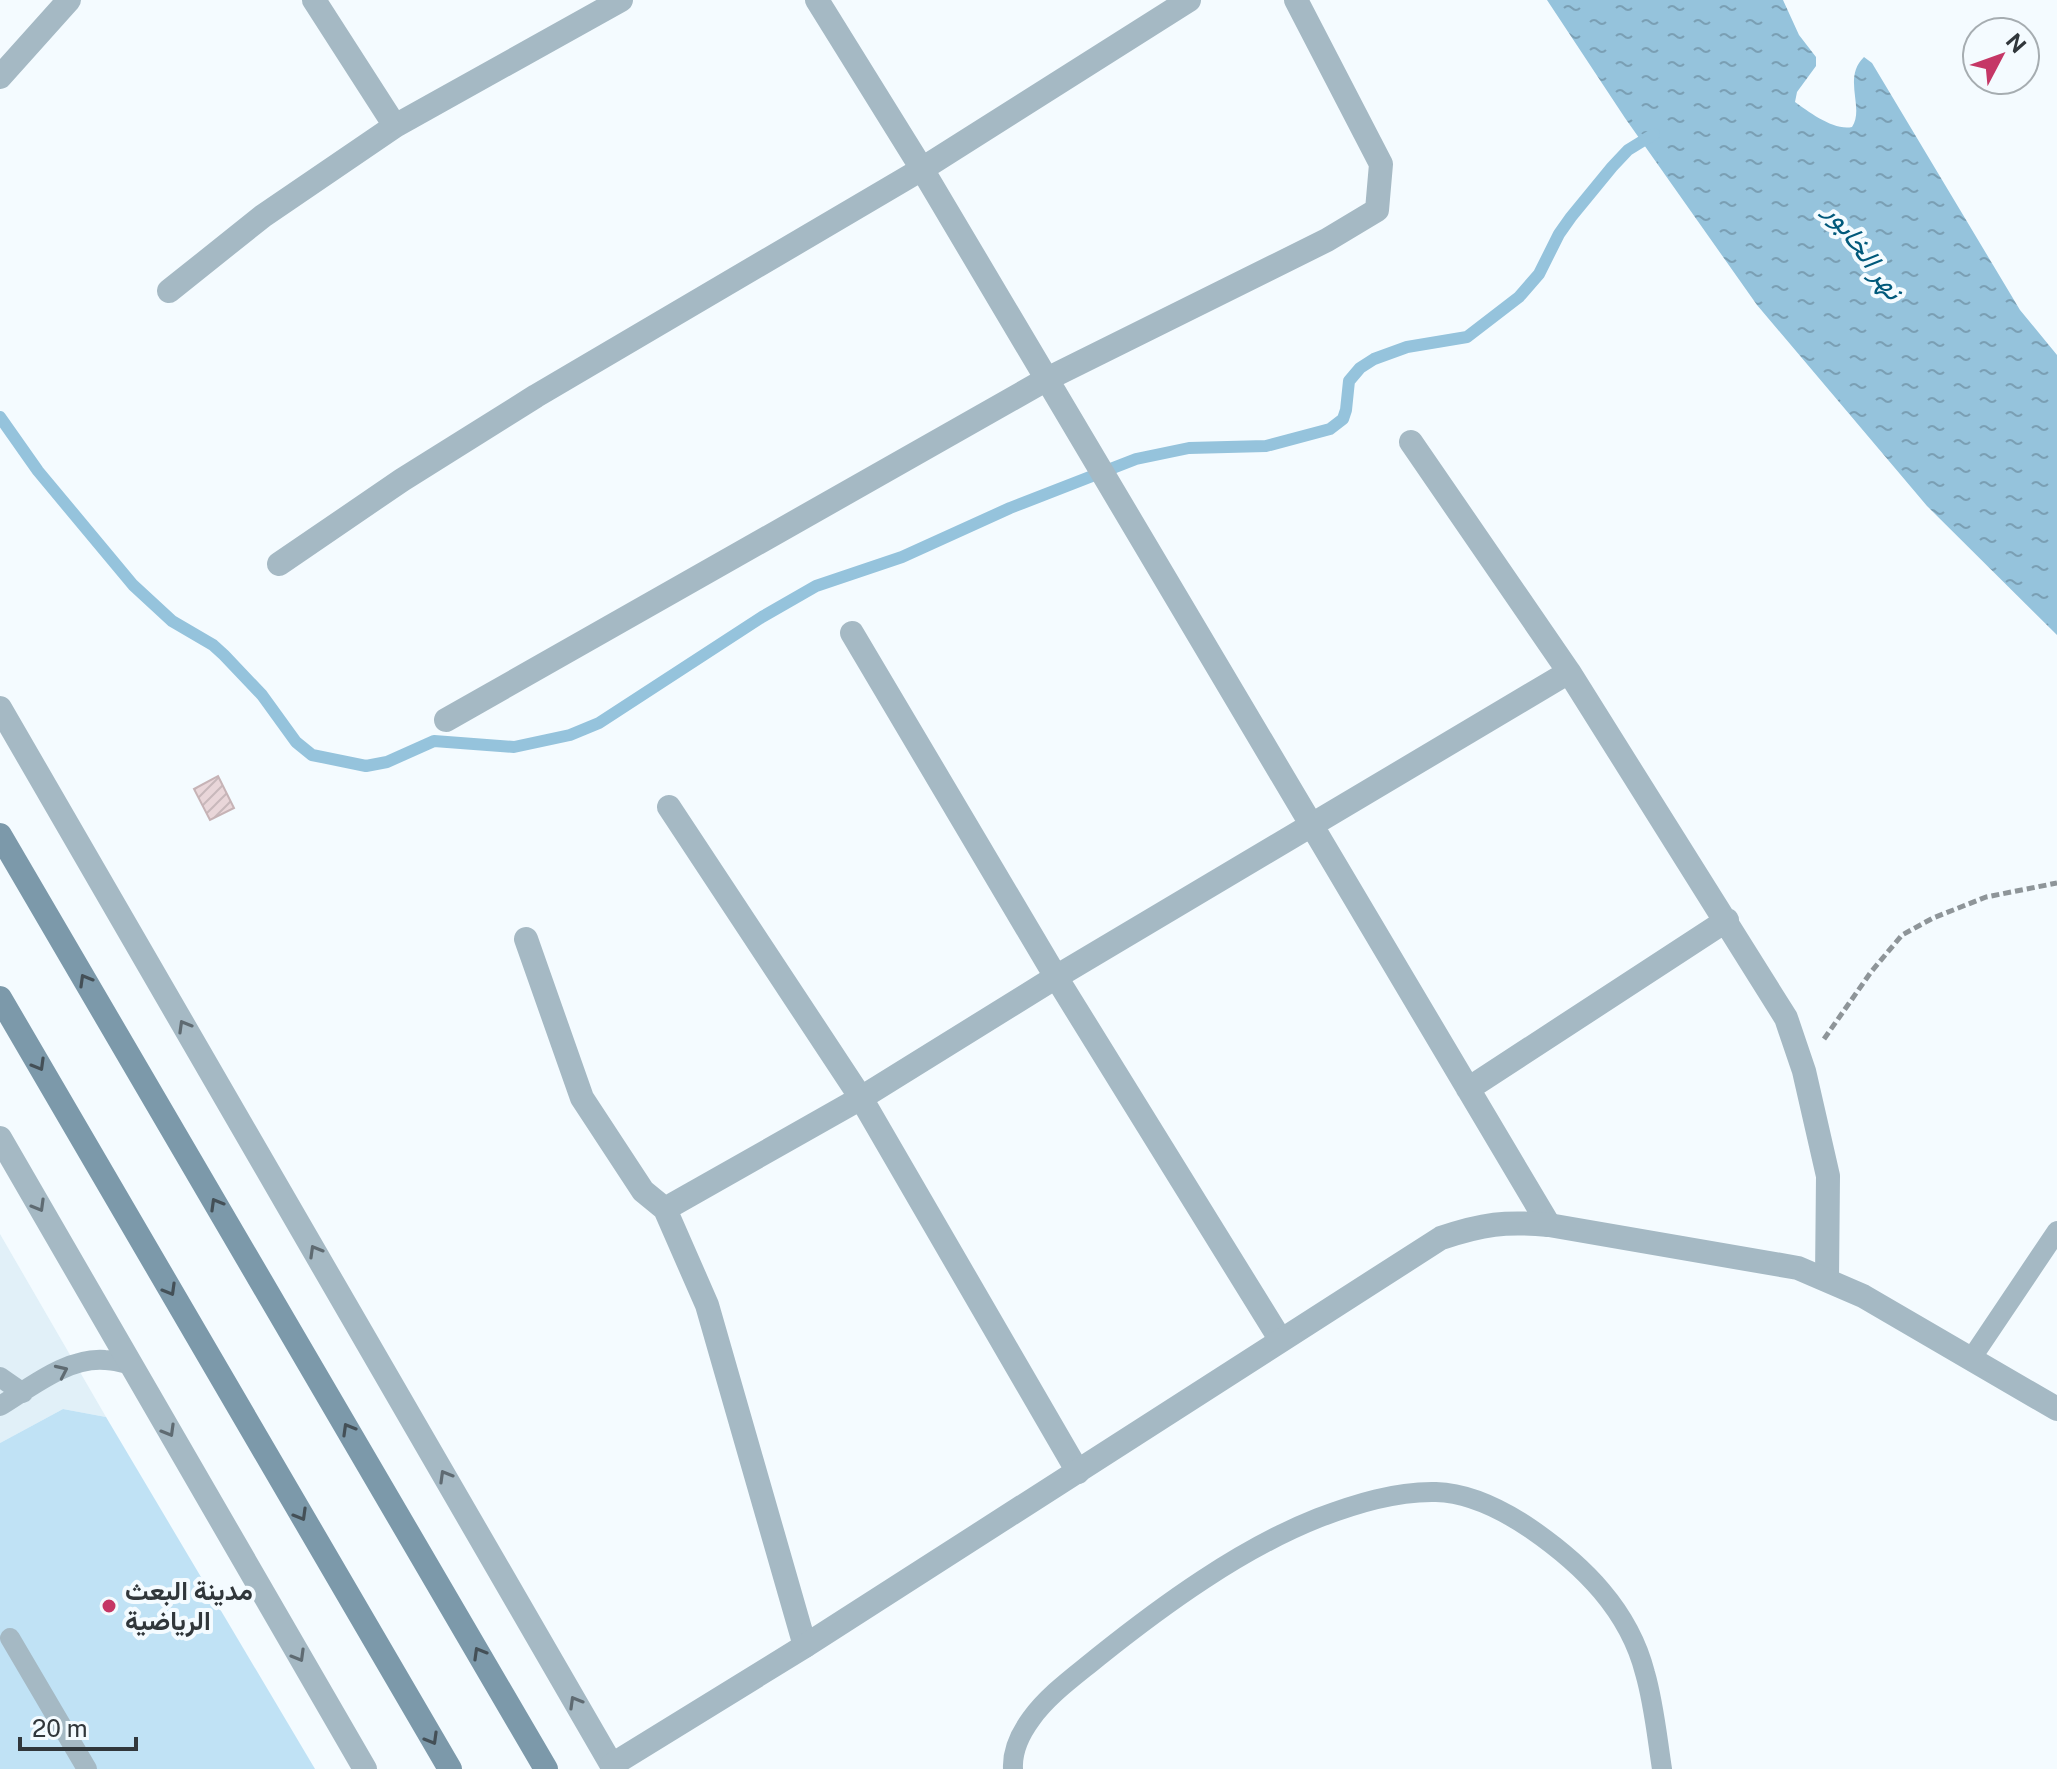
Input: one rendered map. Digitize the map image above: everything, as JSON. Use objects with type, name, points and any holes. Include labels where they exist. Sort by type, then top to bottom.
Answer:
[{"type":"main road","points":[[0,835],[546,1769]]},
{"type":"main road","points":[[0,998],[10,1036],[450,1769]]},
{"type":"street","points":[[0,77],[69,0]]},
{"type":"street","points":[[314,0],[395,126]]},
{"type":"street","points":[[169,291],[263,216],[395,126],[621,0]]},
{"type":"street","points":[[817,0],[922,169],[1549,1225]]},
{"type":"street","points":[[279,564],[402,480],[536,396],[922,169],[1189,0]]},
{"type":"street","points":[[446,720],[1047,379],[1327,240],[1377,210],[1381,164],[1296,0]]},
{"type":"street","points":[[1411,442],[1569,672],[1786,1018],[1799,1056],[1828,1176],[1827,1279]]},
{"type":"street","points":[[852,633],[1056,977],[1280,1339]]},
{"type":"street","points":[[665,1209],[861,1098],[1056,977],[1569,672]]},
{"type":"street","points":[[0,708],[613,1767],[1078,1472],[1280,1339],[1441,1238],[1474,1226],[1508,1221],[1549,1225],[1798,1268],[1863,1296],[2057,1409]]},
{"type":"street","points":[[669,807],[861,1098],[1078,1472]]},
{"type":"street","points":[[1468,1089],[1727,920]]},
{"type":"street","points":[[526,939],[582,1098],[643,1191],[665,1209],[707,1305],[805,1646]]},
{"type":"street","points":[[0,1138],[365,1769]]},
{"type":"lane","points":[[1971,1359],[2057,1231]]},
{"type":"lane","points":[[0,1406],[56,1373],[80,1363],[103,1359],[130,1364]]},
{"type":"lane","points":[[0,1377],[23,1393]]},
{"type":"lane","points":[[1013,1769],[1012,1756],[1032,1717],[1075,1676],[1176,1599],[1226,1566],[1316,1519],[1399,1494],[1437,1492],[1493,1507],[1522,1523],[1565,1554],[1603,1592],[1621,1619],[1644,1670],[1662,1769]]},
{"type":"lane","points":[[10,1638],[87,1769]]},
{"type":"path","points":[[1799,1056],[1825,1039],[1871,972],[1902,935],[1933,918],[1986,897],[2057,883]]},
{"type":"shaded area","points":[[0,1234],[106,1417],[63,1409],[0,1443]]},
{"type":"shaded area","name":"مدينة البعث الرياضية","points":[[63,1409],[106,1417],[315,1769],[0,1769],[0,1443]]},
{"type":"water","name":"نهر الخابور","points":[[1547,0],[1783,0],[1799,35],[1816,57],[1816,66],[1797,92],[1795,102],[1837,126],[1852,127],[1856,111],[1855,74],[1864,57],[1872,63],[2020,310],[2057,355],[2057,635],[1927,506],[1757,305],[1625,118]]},
{"type":"building","points":[[218,776],[234,808],[210,820],[194,789]]},
{"type":"waterway","points":[[0,417],[38,471],[133,585],[172,621],[224,655],[262,695],[296,742],[312,755],[366,766],[387,762],[434,741],[514,747],[570,735],[599,723],[762,617],[816,586],[902,557],[1010,508],[1136,459],[1189,448],[1266,446],[1330,429],[1343,419],[1349,381],[1360,368],[1374,359],[1407,347],[1467,337],[1519,297],[1539,274],[1571,217],[1612,167],[1628,150],[1654,134]]},
{"type":"place","name":"مدينة البعث الرياضية","points":[[109,1606]]}]
